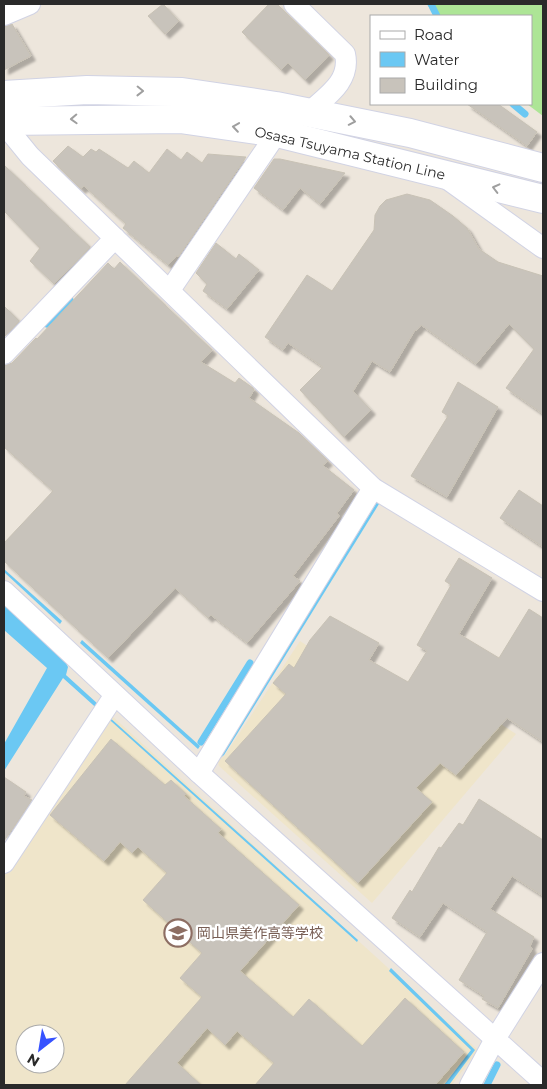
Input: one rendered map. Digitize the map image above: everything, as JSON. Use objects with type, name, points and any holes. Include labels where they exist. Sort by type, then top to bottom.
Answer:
[{"type":"main road","name":"Osasa Tsuyama Station Line","points":[[4,95],[87,90],[182,92],[309,112],[410,133],[543,168]]},
{"type":"main road","name":"Osasa Tsuyama Station Line","points":[[4,122],[180,119],[277,133],[543,200]]},
{"type":"street","points":[[4,15],[30,4]]},
{"type":"street","points":[[294,4],[345,54],[347,63],[344,77],[309,112]]},
{"type":"street","points":[[4,122],[30,156],[373,488],[543,592]]},
{"type":"street","points":[[170,290],[277,133]]},
{"type":"street","points":[[441,174],[543,248]]},
{"type":"street","points":[[4,354],[115,238]]},
{"type":"street","points":[[198,773],[373,488]]},
{"type":"street","points":[[4,591],[198,773],[543,1082]]},
{"type":"street","points":[[4,864],[114,696]]},
{"type":"street","points":[[470,1085],[495,1039],[543,964]]},
{"type":"shaded area","points":[[300,641],[418,719],[440,684],[516,734],[372,903],[219,766],[218,761],[225,755]]},
{"type":"shaded area","name":"岡山県美作高等学校","points":[[110,714],[478,1050],[452,1085],[4,1085],[4,873]]},
{"type":"green space","points":[[427,4],[543,4],[543,116],[528,105],[532,105],[532,15],[434,15]]},
{"type":"water","points":[[377,502],[379,504],[224,755],[218,760]]},
{"type":"water","points":[[4,569],[62,621],[60,624],[4,572]]},
{"type":"water","points":[[4,605],[65,661],[68,667],[66,675],[109,714],[108,716],[358,940],[357,942],[63,678],[4,771],[4,744],[47,668],[4,630]]},
{"type":"water","points":[[82,640],[200,746],[198,749],[80,643]]},
{"type":"water","points":[[391,968],[475,1050],[449,1085],[444,1085],[471,1050],[389,971]]},
{"type":"building","points":[[163,4],[179,21],[165,34],[148,16]]},
{"type":"building","points":[[269,4],[277,4],[329,55],[305,80],[288,63],[281,70],[242,32]]},
{"type":"building","points":[[12,24],[31,56],[4,70],[4,27]]},
{"type":"building","points":[[468,105],[499,105],[537,132],[527,146]]},
{"type":"building","points":[[68,146],[83,157],[91,149],[96,152],[99,149],[128,168],[134,161],[149,173],[167,149],[181,160],[187,152],[202,163],[208,154],[246,157],[178,257],[177,255],[168,265],[123,228],[126,224],[84,186],[81,189],[53,161]]},
{"type":"building","points":[[274,159],[345,173],[320,204],[300,188],[283,210],[254,188]]},
{"type":"building","points":[[4,165],[90,247],[54,284],[30,261],[40,248],[4,211]]},
{"type":"building","points":[[407,194],[430,200],[453,216],[467,228],[479,249],[498,262],[543,276],[543,414],[506,388],[534,349],[509,324],[476,364],[421,325],[415,330],[390,372],[372,361],[353,391],[371,410],[344,437],[300,390],[323,367],[288,343],[283,350],[265,337],[307,275],[332,291],[374,230],[375,215],[380,206],[386,200]]},
{"type":"building","points":[[216,243],[236,259],[239,254],[259,270],[227,309],[203,291],[207,284],[196,273]]},
{"type":"building","points":[[120,262],[212,350],[201,362],[235,383],[239,378],[253,388],[254,390],[249,398],[299,433],[328,461],[323,465],[354,490],[337,513],[339,516],[293,576],[300,581],[247,643],[211,615],[208,618],[175,588],[108,658],[4,561],[4,543],[53,491],[4,447],[4,366],[12,363],[37,339],[108,263],[114,269]]},
{"type":"building","points":[[4,306],[19,321],[4,337]]},
{"type":"building","points":[[458,382],[498,407],[447,497],[411,476],[448,416],[442,412]]},
{"type":"building","points":[[519,490],[543,506],[543,547],[500,518]]},
{"type":"building","points":[[459,558],[492,578],[459,634],[499,658],[529,609],[543,618],[543,742],[507,718],[456,775],[440,763],[416,788],[432,802],[358,883],[225,761],[286,694],[273,683],[289,664],[294,668],[310,640],[330,616],[379,643],[369,660],[408,682],[427,651],[417,645],[451,585],[445,581]]},
{"type":"building","points":[[111,739],[165,785],[171,780],[186,794],[184,796],[221,829],[218,833],[299,905],[240,971],[293,1017],[309,999],[362,1046],[405,998],[464,1052],[435,1085],[255,1085],[274,1063],[237,1031],[225,1045],[207,1028],[177,1063],[201,1085],[125,1085],[202,997],[180,978],[202,953],[143,900],[167,873],[138,847],[132,853],[120,842],[104,861],[50,815]]},
{"type":"building","points":[[4,777],[26,792],[24,796],[32,800],[4,841]]},
{"type":"building","points":[[479,799],[543,840],[543,896],[512,876],[490,909],[534,937],[530,946],[532,949],[498,1008],[482,999],[484,996],[459,980],[487,932],[443,903],[420,937],[392,918],[410,890],[412,892],[439,847],[441,848],[459,823],[463,825]]},
{"type":"waterway","points":[[431,4],[436,15]]},
{"type":"waterway","points":[[514,105],[525,114]]},
{"type":"waterway","points":[[47,324],[70,300]]},
{"type":"waterway","points":[[201,742],[250,663]]},
{"type":"waterway","points":[[487,1085],[497,1065]]},
{"type":"place","name":"岡山県美作高等学校","points":[[178,933]]}]
